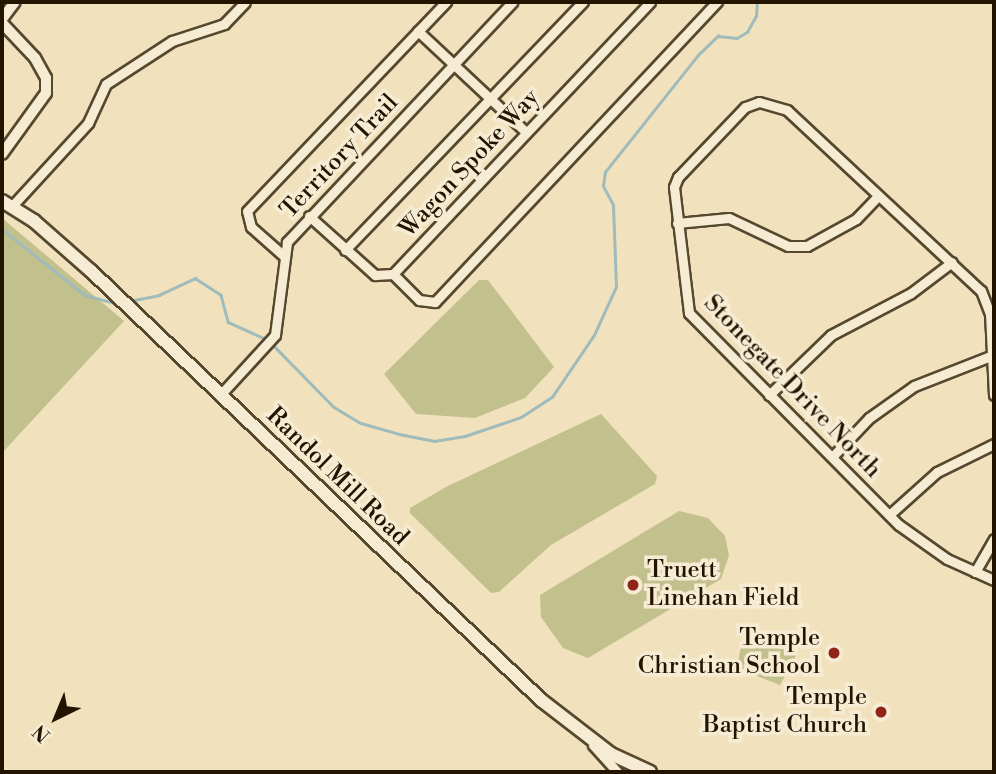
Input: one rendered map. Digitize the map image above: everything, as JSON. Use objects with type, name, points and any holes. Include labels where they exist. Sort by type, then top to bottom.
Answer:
[{"type":"main road","name":"Randol Mill Road","points":[[7,203],[61,243],[541,701],[588,738],[650,772]]},
{"type":"street","points":[[2,154],[46,93],[46,78],[35,58],[2,21],[15,2]]},
{"type":"street","points":[[7,203],[88,123],[106,84],[172,41],[225,24],[245,2]]},
{"type":"street","points":[[285,257],[251,227],[247,211],[446,2]]},
{"type":"street","name":"Territory Trail","points":[[221,394],[275,335],[287,242],[512,2]]},
{"type":"street","points":[[345,250],[583,2]]},
{"type":"street","name":"Wagon Spoke Way","points":[[393,274],[650,2]]},
{"type":"street","points":[[309,216],[375,275],[393,274],[419,300],[435,302],[717,2]]},
{"type":"street","points":[[418,32],[526,132]]},
{"type":"street","name":"Stonegate Drive North","points":[[878,196],[786,110],[776,103],[752,103],[725,124],[678,177],[674,187],[689,313],[889,515],[931,550],[994,580]]},
{"type":"street","points":[[677,223],[729,218],[788,246],[807,246],[856,219],[878,196],[952,262],[988,303],[994,395]]},
{"type":"street","points":[[769,395],[831,335],[911,293],[952,262]]},
{"type":"street","points":[[832,457],[869,418],[902,394],[938,374],[992,355]]},
{"type":"street","points":[[889,515],[937,472],[994,444]]},
{"type":"street","points":[[975,572],[994,539]]},
{"type":"street","points":[[588,738],[617,772]]},
{"type":"shaded area","points":[[2,218],[124,321],[2,453]]},
{"type":"shaded area","points":[[479,280],[488,280],[554,367],[525,398],[475,418],[416,414],[384,374]]},
{"type":"shaded area","points":[[601,414],[657,476],[655,484],[551,545],[499,592],[491,593],[410,513],[410,508],[446,487]]},
{"type":"shaded area","name":"Truett Linehan Field","points":[[679,511],[708,518],[725,536],[729,555],[721,579],[588,658],[563,648],[541,617],[540,595]]},
{"type":"shaded area","points":[[742,641],[798,652],[780,685],[737,668]]},
{"type":"waterway","points":[[275,347],[334,407],[361,423],[434,441],[465,436],[521,417],[552,397],[594,335],[616,287],[613,205],[603,186],[605,172],[698,55],[718,36],[737,38],[747,32],[756,16],[757,2]]},
{"type":"waterway","points":[[2,229],[85,295],[112,302]]},
{"type":"waterway","points":[[129,301],[159,295],[195,278],[221,295],[228,322],[268,340]]},
{"type":"place","name":"Truett Linehan Field","points":[[633,585]]},
{"type":"place","name":"Temple Christian School","points":[[834,653]]},
{"type":"place","name":"Temple Baptist Church","points":[[881,712]]}]
